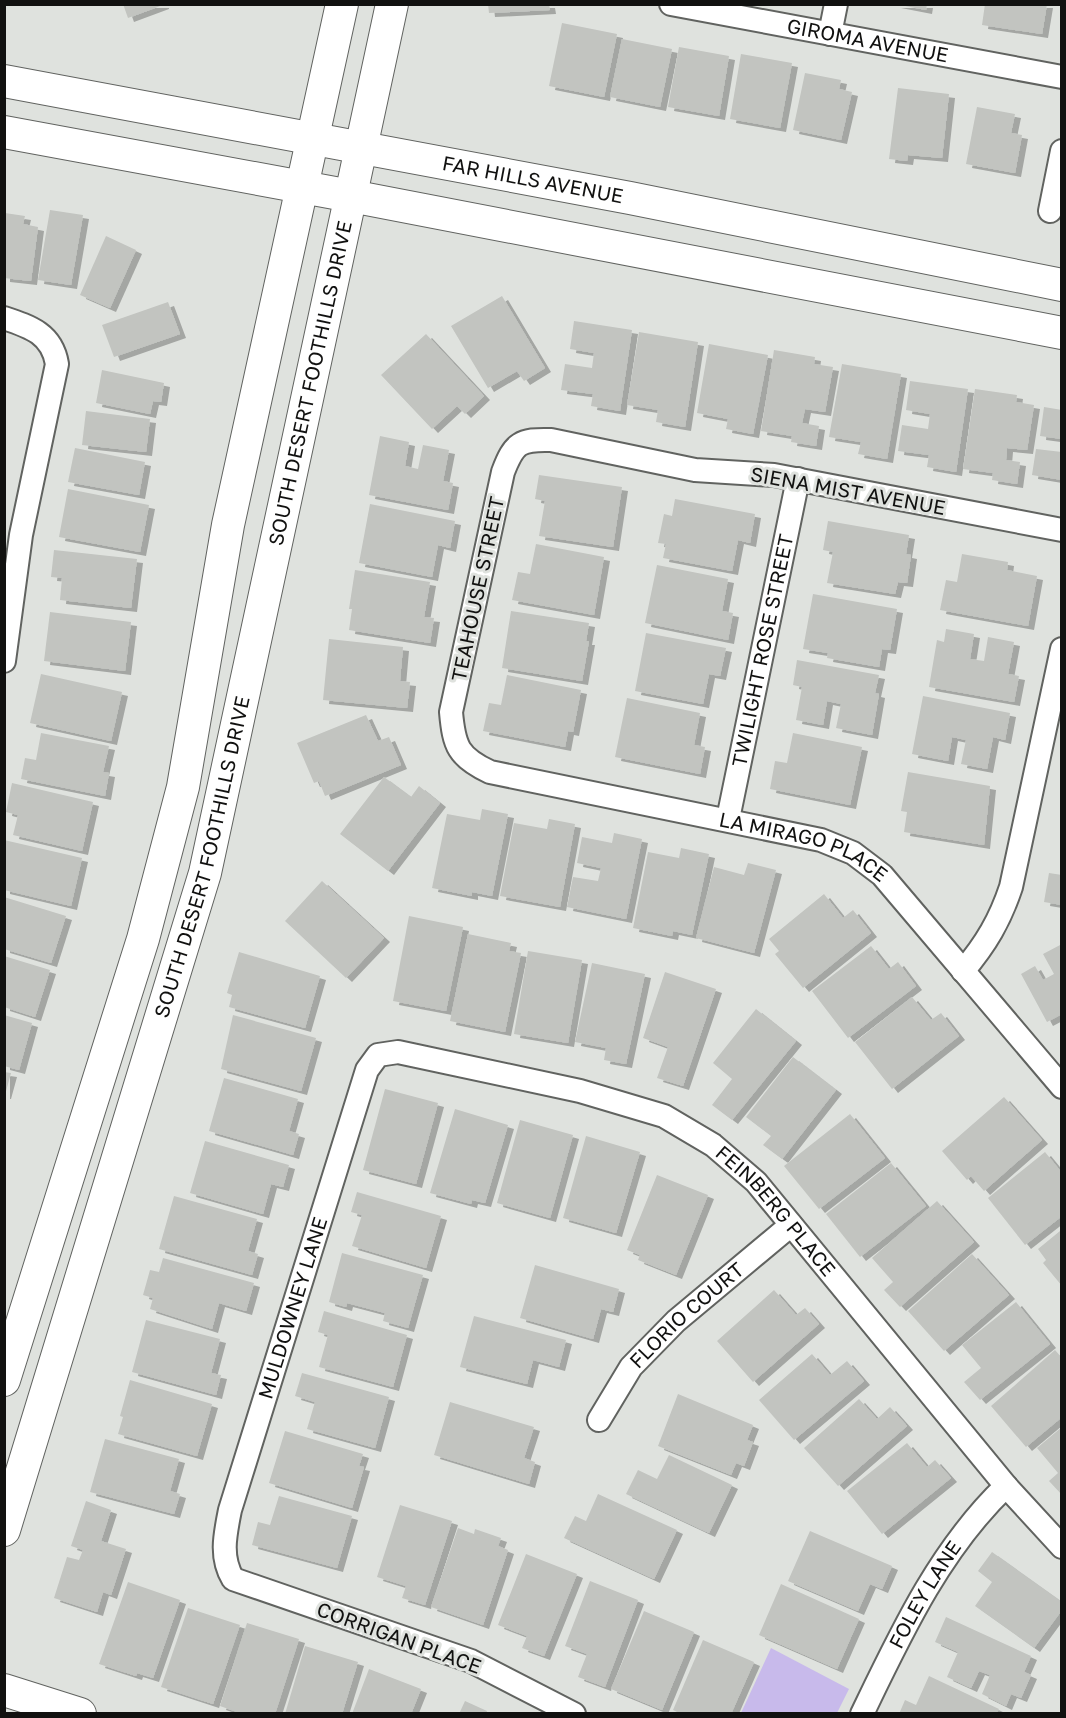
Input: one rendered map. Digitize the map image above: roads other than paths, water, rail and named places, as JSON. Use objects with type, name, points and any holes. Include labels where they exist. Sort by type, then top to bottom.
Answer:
[{"type":"main road","name":"SOUTH DESERT FOOTHILLS DRIVE","points":[[4,1380],[140,950],[183,787],[228,525],[342,4]]},
{"type":"main road","name":"SOUTH DESERT FOOTHILLS DRIVE","points":[[4,1530],[205,873],[392,4]]},
{"type":"main road","name":"FAR HILLS AVENUE","points":[[4,81],[306,163],[356,172],[1062,333]]},
{"type":"main road","name":"FAR HILLS AVENUE","points":[[4,132],[306,163],[356,172],[835,238],[1062,285]]},
{"type":"main road","points":[[4,1690],[80,1713]]},
{"type":"street","name":"GIROMA AVENUE","points":[[671,4],[1062,77]]},
{"type":"street","points":[[830,34],[836,4]]},
{"type":"street","points":[[1050,211],[1062,151]]},
{"type":"street","points":[[4,318],[32,328],[51,343],[57,364],[21,536],[4,661]]},
{"type":"street","name":"SIENA MIST AVENUE","points":[[527,439],[551,440],[695,470],[774,475],[798,479],[1062,530]]},
{"type":"street","name":"TEAHOUSE STREET","points":[[458,748],[451,712],[497,497],[511,451],[527,439]]},
{"type":"street","name":"TWILIGHT ROSE STREET","points":[[728,819],[798,479]]},
{"type":"street","points":[[963,971],[987,943],[1002,915],[1011,887],[1062,648]]},
{"type":"street","name":"LA MIRAGO PLACE","points":[[458,748],[469,763],[490,772],[728,819],[821,840],[853,853],[882,875],[1062,1087]]},
{"type":"street","name":"FEINBERG PLACE","points":[[378,1055],[398,1052],[619,1100],[664,1116],[713,1145],[756,1182],[1006,1486],[1062,1547]]},
{"type":"street","name":"MULDOWNEY LANE","points":[[225,1566],[225,1534],[230,1510],[367,1070],[378,1055]]},
{"type":"street","name":"FLORIO COURT","points":[[599,1420],[631,1367],[676,1321],[791,1225]]},
{"type":"street","name":"FOLEY LANE","points":[[862,1713],[896,1644],[943,1561],[977,1513],[1006,1486]]},
{"type":"street","name":"CORRIGAN PLACE","points":[[225,1566],[233,1579],[471,1661],[574,1713]]}]
